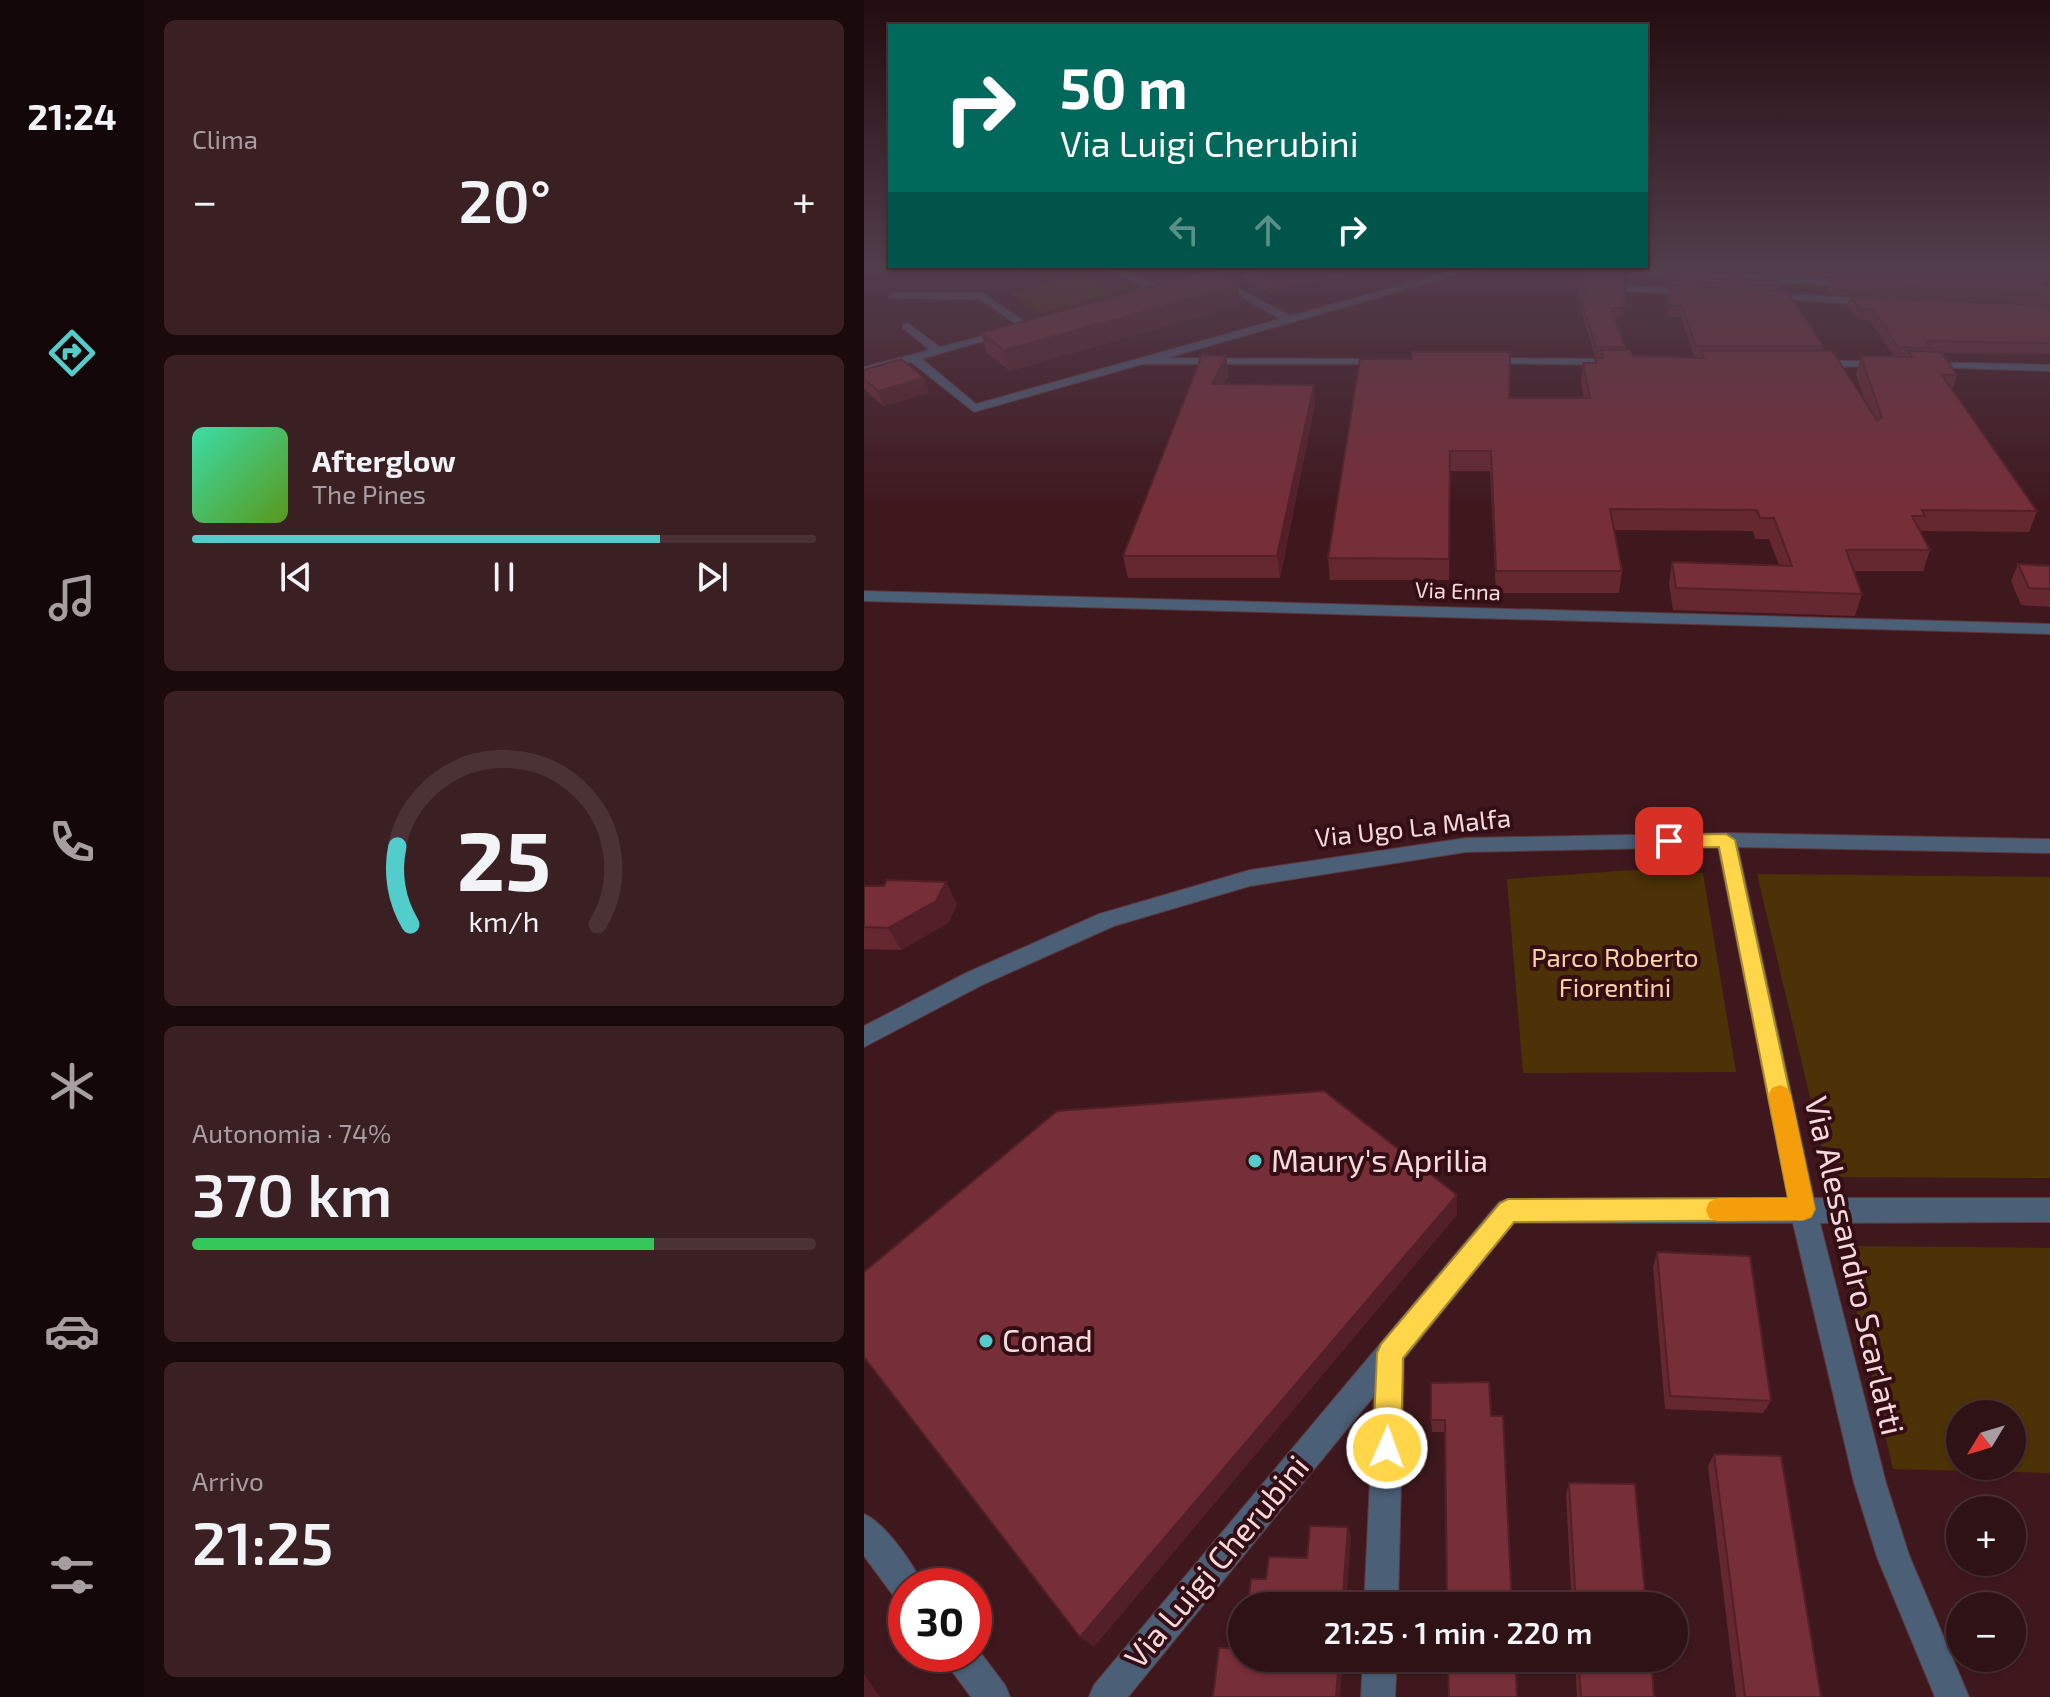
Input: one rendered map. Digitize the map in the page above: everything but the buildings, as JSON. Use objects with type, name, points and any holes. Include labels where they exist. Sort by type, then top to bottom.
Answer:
[{"type":"street","points":[[864,371],[944,349]]},
{"type":"street","points":[[971,406],[1170,349]]},
{"type":"street","points":[[971,406],[1184,349]]},
{"type":"street","points":[[1203,349],[1220,360]]},
{"type":"street","points":[[914,358],[971,406]]},
{"type":"street","points":[[1140,361],[1393,361]]},
{"type":"street","points":[[1473,361],[1633,363]]},
{"type":"street","points":[[1792,364],[1904,364]]},
{"type":"street","points":[[1919,365],[2050,368]]},
{"type":"street","name":"Via Enna","points":[[864,596],[2050,629]]},
{"type":"street","name":"Via Ugo La Malfa","points":[[864,1037],[974,979],[1107,920],[1250,878],[1333,863],[1466,845],[1726,840],[2050,846]]},
{"type":"street","name":"Via Alessandro Scarlatti","points":[[1726,840],[1803,1209],[1880,1519],[1952,1697]]},
{"type":"street","name":"Via Luigi Cherubini","points":[[1106,1697],[1508,1211],[2050,1210]]},
{"type":"street","points":[[1381,1592],[1390,1353]]},
{"type":"street","points":[[864,1530],[893,1568]]},
{"type":"street","points":[[974,1672],[993,1697]]},
{"type":"street","points":[[1378,1697],[1379,1672]]},
{"type":"green space","name":"Parco Roberto Fiorentini","points":[[1634,870],[1703,873],[1736,1072],[1523,1073],[1507,879]]},
{"type":"green space","points":[[1757,874],[2050,877],[2050,1178],[1829,1177]]},
{"type":"green space","points":[[1842,1246],[2050,1248],[2050,1473],[2026,1472],[2026,1400],[1946,1400],[1946,1470],[1893,1469]]},
{"type":"slow traffic","points":[[1718,1210],[1803,1209],[1780,1095]]},
{"type":"place","name":"Maury's Aprilia","points":[[1255,1161]]},
{"type":"place","name":"Conad","points":[[986,1341]]},
{"type":"route","points":[[1387,1448],[1390,1353],[1508,1211],[1803,1209],[1726,840],[1669,841]]}]
